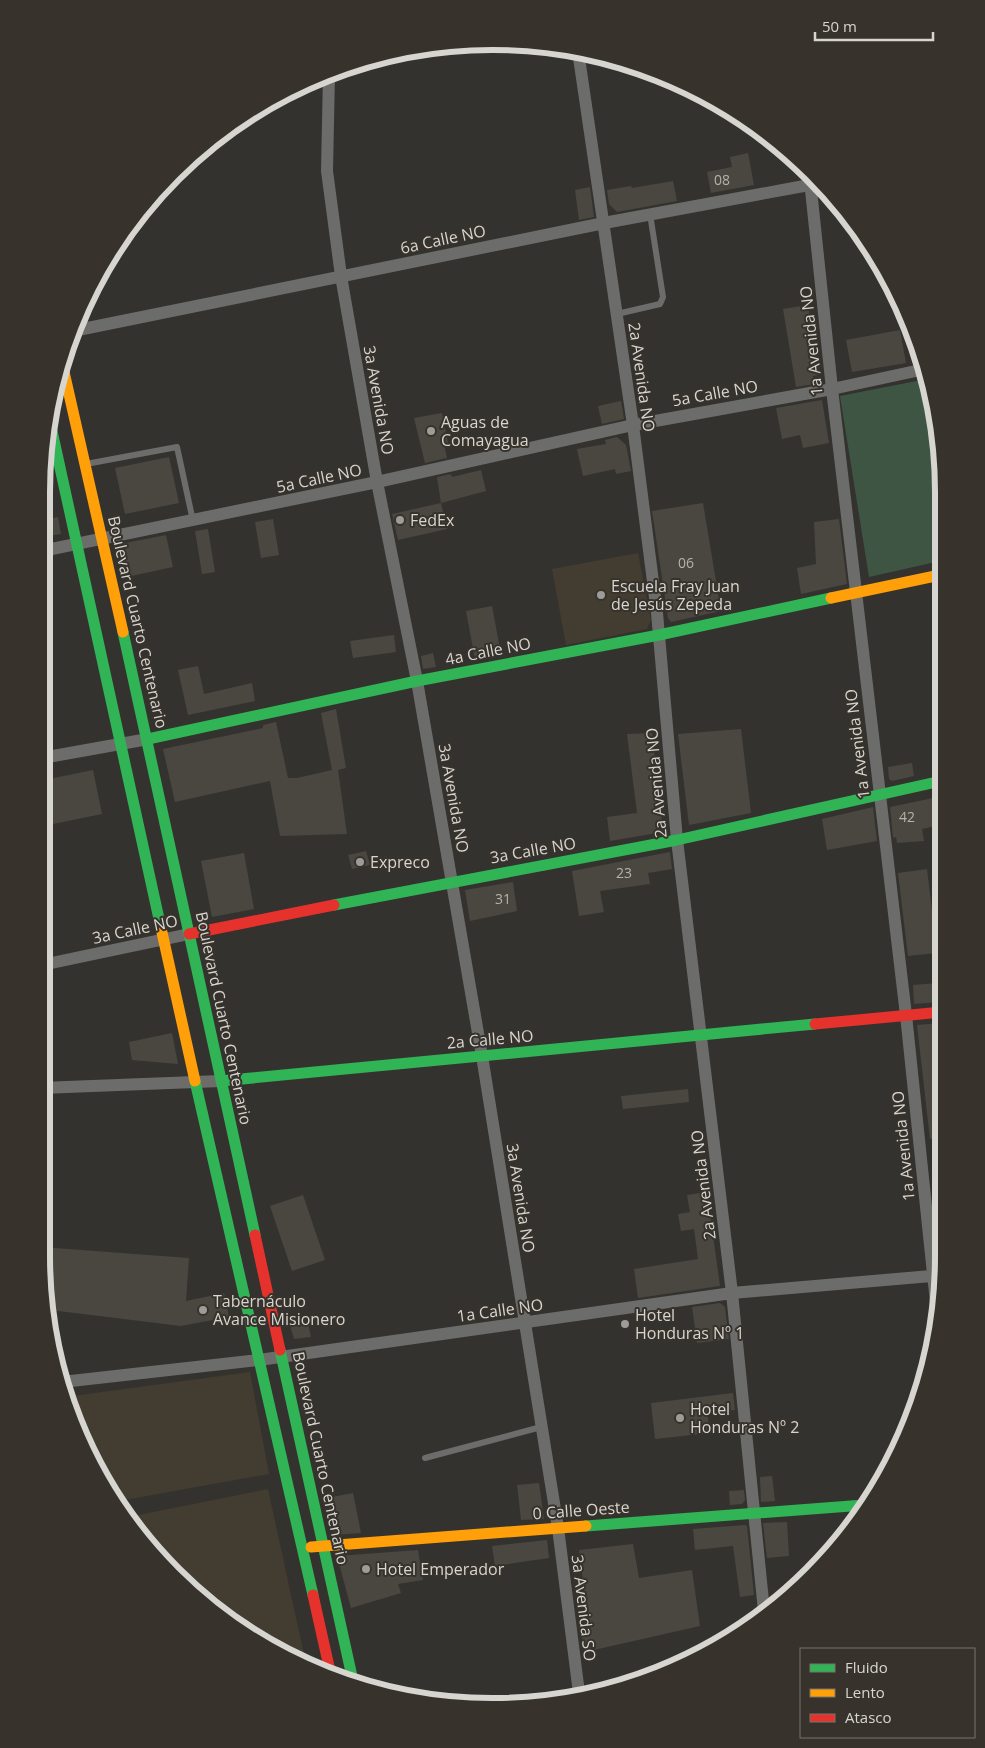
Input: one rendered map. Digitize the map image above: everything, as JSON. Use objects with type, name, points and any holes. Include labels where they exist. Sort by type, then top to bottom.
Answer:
[{"type":"street","name":"2a Avenida NO","points":[[579,59],[633,425],[659,635],[677,840],[732,1293],[763,1606]]},
{"type":"street","name":"3a Avenida NO","points":[[329,82],[327,171],[341,276],[377,482],[417,681],[452,881],[558,1528]]},
{"type":"street","name":"6a Calle NO","points":[[81,329],[604,223],[810,185]]},
{"type":"street","name":"1a Avenida NO","points":[[816,191],[832,388],[935,1252]]},
{"type":"street","name":"5a Calle NO","points":[[50,549],[377,482],[633,425],[918,370]]},
{"type":"street","name":"Boulevard Cuarto Centenario","points":[[65,377],[148,738],[189,934],[352,1675]]},
{"type":"street","points":[[54,438],[163,939],[329,1666]]},
{"type":"street","name":"4a Calle NO","points":[[50,757],[121,744],[417,681],[659,635],[935,577]]},
{"type":"street","name":"3a Calle NO","points":[[50,963],[452,881],[677,840],[935,782]]},
{"type":"street","name":"2a Calle NO","points":[[50,1088],[221,1081],[935,1013]]},
{"type":"street","name":"1a Calle NO","points":[[68,1381],[259,1360],[525,1324],[732,1293],[934,1276]]},
{"type":"street","name":"0 Calle Oeste","points":[[302,1548],[857,1506]]},
{"type":"street","name":"3a Avenida SO","points":[[558,1528],[579,1689]]},
{"type":"lane","points":[[617,314],[660,304],[663,297],[650,214]]},
{"type":"lane","points":[[85,464],[177,447],[193,521]]},
{"type":"lane","points":[[425,1458],[542,1427]]},
{"type":"shaded area","name":"Escuela Fray Juan de Jesús Zepeda","points":[[638,553],[651,620],[647,629],[566,645],[552,569]]},
{"type":"shaded area","points":[[250,1372],[269,1474],[124,1500],[109,1477],[96,1451],[72,1396]]},
{"type":"shaded area","points":[[268,1489],[304,1655],[271,1639],[223,1607],[180,1568],[135,1516]]},
{"type":"green space","points":[[920,380],[931,435],[934,464],[935,562],[869,577],[840,396]]},
{"type":"building","points":[[748,153],[754,185],[711,193],[707,172],[732,167],[730,157]]},
{"type":"building","points":[[673,181],[677,201],[617,212],[609,204],[607,190]]},
{"type":"building","points":[[590,187],[594,217],[579,220],[575,190]]},
{"type":"building","points":[[808,305],[818,375],[813,376],[814,384],[796,387],[783,309]]},
{"type":"building","points":[[900,330],[906,363],[852,372],[846,340]]},
{"type":"building","points":[[822,400],[829,443],[803,448],[800,435],[782,439],[776,408]]},
{"type":"building","points":[[621,401],[624,419],[602,424],[598,406]]},
{"type":"building","name":"Aguas de Comayagua","points":[[442,413],[448,443],[444,444],[447,458],[425,463],[414,418]]},
{"type":"building","points":[[617,437],[626,445],[631,471],[616,474],[615,469],[583,476],[577,449],[606,444],[605,440]]},
{"type":"building","points":[[169,457],[179,503],[125,514],[115,468]]},
{"type":"building","points":[[481,470],[486,491],[441,503],[437,477],[451,474],[452,477]]},
{"type":"building","points":[[441,503],[447,529],[398,540],[392,514]]},
{"type":"building","points":[[703,503],[721,611],[671,622],[668,618],[652,511]]},
{"type":"building","points":[[58,517],[61,534],[50,536],[50,518]]},
{"type":"building","points":[[273,519],[279,555],[261,558],[255,522]]},
{"type":"building","points":[[839,519],[847,584],[801,594],[797,568],[816,564],[814,522]]},
{"type":"building","points":[[208,529],[215,572],[202,574],[195,531]]},
{"type":"building","points":[[166,535],[173,567],[122,578],[115,545]]},
{"type":"building","points":[[492,606],[501,654],[475,659],[466,611]]},
{"type":"building","points":[[394,635],[396,652],[353,658],[350,641]]},
{"type":"building","points":[[433,653],[436,667],[423,669],[421,656]]},
{"type":"building","points":[[198,666],[204,694],[252,683],[255,701],[188,715],[178,670]]},
{"type":"building","points":[[336,709],[346,768],[338,770],[347,834],[280,836],[270,781],[175,802],[163,749],[263,728],[263,725],[276,722],[288,778],[297,778],[332,770],[321,713]]},
{"type":"building","points":[[741,729],[751,813],[689,825],[678,734]]},
{"type":"building","points":[[652,733],[663,832],[610,841],[607,817],[637,813],[627,734]]},
{"type":"building","points":[[912,763],[914,776],[892,781],[889,779],[888,767]]},
{"type":"building","points":[[93,770],[102,814],[53,824],[50,809],[50,779]]},
{"type":"building","points":[[935,798],[935,826],[922,829],[924,841],[897,843],[896,837],[893,838],[890,807]]},
{"type":"building","points":[[873,807],[877,841],[827,850],[822,819]]},
{"type":"building","points":[[366,851],[370,865],[352,869],[348,855]]},
{"type":"building","points":[[670,852],[672,869],[648,873],[650,884],[600,891],[604,912],[579,916],[572,871]]},
{"type":"building","points":[[244,853],[254,909],[212,917],[201,861]]},
{"type":"building","points":[[927,869],[935,936],[935,953],[908,956],[898,873]]},
{"type":"building","points":[[513,882],[517,911],[470,921],[465,890]]},
{"type":"building","points":[[935,983],[935,1002],[914,1004],[913,985]]},
{"type":"building","points":[[935,1024],[935,1139],[930,1139],[917,1025]]},
{"type":"building","points":[[172,1033],[178,1064],[132,1060],[129,1042]]},
{"type":"building","points":[[688,1089],[689,1102],[623,1109],[621,1096]]},
{"type":"building","points":[[707,1192],[720,1286],[638,1298],[634,1269],[698,1259],[694,1229],[681,1231],[678,1214],[690,1212],[687,1195]]},
{"type":"building","points":[[303,1195],[325,1260],[292,1271],[270,1206]]},
{"type":"building","points":[[50,1248],[189,1258],[186,1301],[224,1293],[229,1317],[181,1326],[54,1310]]},
{"type":"building","points":[[720,1303],[725,1307],[729,1339],[697,1343],[692,1307]]},
{"type":"building","points":[[308,1323],[311,1337],[294,1339],[290,1325]]},
{"type":"building","name":"Hotel Honduras Nº 2","points":[[733,1393],[735,1410],[707,1412],[710,1433],[655,1439],[651,1403]]},
{"type":"building","points":[[772,1476],[775,1501],[761,1502],[760,1477]]},
{"type":"building","points":[[539,1483],[544,1519],[521,1520],[517,1485]]},
{"type":"building","points":[[744,1490],[745,1500],[742,1504],[730,1505],[729,1491]]},
{"type":"building","points":[[353,1493],[361,1533],[334,1535],[327,1498]]},
{"type":"building","points":[[787,1522],[789,1556],[767,1558],[763,1523]]},
{"type":"building","points":[[747,1526],[754,1595],[740,1597],[733,1546],[695,1550],[693,1529]]},
{"type":"building","points":[[547,1540],[549,1558],[495,1566],[492,1546]]},
{"type":"building","points":[[633,1544],[639,1578],[692,1570],[700,1626],[585,1652],[581,1632],[589,1630],[579,1550]]},
{"type":"building","name":"Hotel Emperador","points":[[418,1550],[423,1580],[398,1584],[401,1593],[351,1608],[337,1556]]},
{"type":"traffic: fast","points":[[54,439],[161,928]]},
{"type":"traffic: fast","points":[[148,739],[417,681],[659,635],[831,598]]},
{"type":"traffic: fast","points":[[123,632],[255,1235]]},
{"type":"traffic: fast","points":[[334,905],[677,840],[935,782]]},
{"type":"traffic: fast","points":[[221,1081],[815,1024]]},
{"type":"traffic: fast","points":[[195,1081],[313,1595]]},
{"type":"traffic: fast","points":[[280,1350],[352,1676]]},
{"type":"traffic: fast","points":[[586,1526],[857,1506]]},
{"type":"traffic: slow","points":[[65,377],[123,632]]},
{"type":"traffic: slow","points":[[831,598],[935,576]]},
{"type":"traffic: slow","points":[[161,928],[195,1081]]},
{"type":"traffic: slow","points":[[311,1547],[586,1526]]},
{"type":"traffic: jam","points":[[189,934],[334,905]]},
{"type":"traffic: jam","points":[[815,1024],[935,1013]]},
{"type":"traffic: jam","points":[[255,1235],[280,1350]]},
{"type":"traffic: jam","points":[[313,1595],[329,1666]]},
{"type":"place","name":"Aguas de Comayagua","points":[[431,431]]},
{"type":"place","name":"FedEx","points":[[400,520]]},
{"type":"place","name":"Escuela Fray Juan de Jesús Zepeda","points":[[601,595]]},
{"type":"place","name":"Expreco","points":[[360,862]]},
{"type":"place","name":"Tabernáculo Avance Misionero","points":[[203,1310]]},
{"type":"place","name":"Hotel Honduras Nº 1","points":[[625,1324]]},
{"type":"place","name":"Hotel Honduras Nº 2","points":[[680,1418]]},
{"type":"place","name":"Hotel Emperador","points":[[366,1569]]}]
